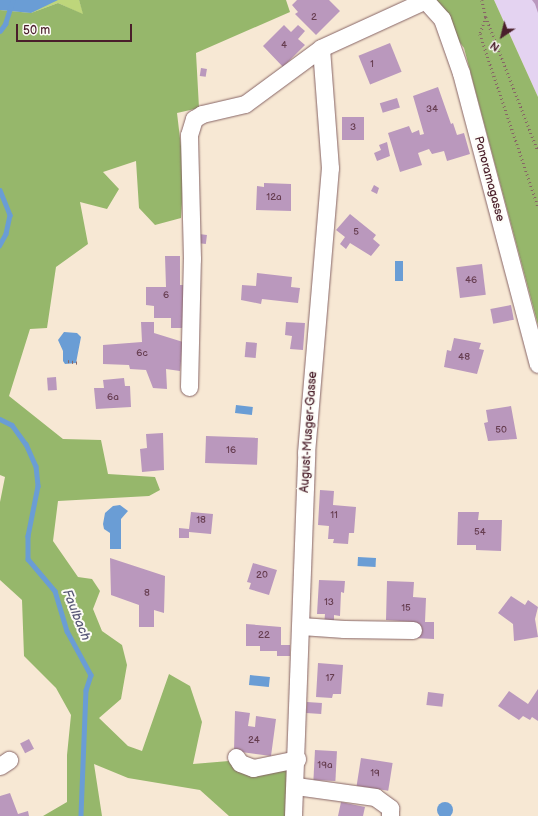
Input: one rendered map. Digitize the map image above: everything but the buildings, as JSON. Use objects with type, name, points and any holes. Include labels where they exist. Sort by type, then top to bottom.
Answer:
[{"type":"street","points":[[189,387],[192,259],[190,126],[194,119],[202,114],[245,104],[321,48],[426,0]]},
{"type":"street","name":"Panoramagasse","points":[[426,0],[442,19],[461,73],[538,362]]},
{"type":"street","name":"August-Musger-Gasse","points":[[293,816],[297,759],[306,453],[330,162],[321,48]]},
{"type":"street","points":[[301,626],[344,629],[413,630]]},
{"type":"street","points":[[236,757],[240,763],[253,768],[297,759]]},
{"type":"street","points":[[296,786],[375,797],[390,808],[390,816]]},
{"type":"path","points":[[482,0],[486,17],[538,151]]},
{"type":"path","points":[[486,17],[480,34],[538,206]]},
{"type":"path","points":[[68,361],[79,363]]},
{"type":"shaded area","points":[[494,0],[538,0],[538,97]]},
{"type":"green space","points":[[0,0],[79,0],[84,15],[58,3],[31,13],[0,10]]},
{"type":"green space","points":[[79,0],[286,0],[290,12],[196,53],[199,108],[177,113],[184,172],[181,218],[155,225],[139,208],[136,161],[103,172],[119,189],[107,209],[80,202],[88,244],[56,267],[47,328],[30,329],[9,396],[63,439],[101,440],[108,474],[155,477],[160,490],[149,496],[58,501],[53,541],[78,577],[92,579],[100,591],[93,609],[102,631],[122,645],[127,665],[121,699],[99,718],[128,746],[142,751],[169,674],[190,686],[202,722],[193,764],[229,761],[286,766],[291,797],[286,816],[229,816],[200,790],[128,778],[94,764],[102,816],[43,816],[67,802],[67,755],[71,715],[56,688],[24,656],[22,600],[0,580],[0,502],[5,477],[0,475],[0,10],[31,13],[58,3],[83,14]]},
{"type":"green space","points":[[428,0],[494,0],[538,97],[538,325],[464,48]]},
{"type":"water","points":[[0,0],[58,0],[31,13],[0,10]]},
{"type":"water","points":[[395,261],[403,261],[403,281],[395,281]]},
{"type":"water","points":[[64,332],[77,333],[81,337],[76,363],[65,364],[63,361],[63,351],[58,340]]},
{"type":"water","points":[[236,405],[253,407],[252,415],[235,413]]},
{"type":"water","points":[[120,505],[128,511],[121,519],[121,549],[110,549],[110,533],[104,529],[103,524],[105,513],[113,506]]},
{"type":"water","points":[[358,557],[376,558],[376,567],[358,566]]},
{"type":"water","points":[[250,675],[270,677],[269,687],[249,685]]},
{"type":"water","points":[[445,802],[452,807],[453,810],[448,817],[445,818],[438,813],[437,810],[442,803]]},
{"type":"waterway","name":"Faulbach","points":[[0,31],[5,24],[13,0]]},
{"type":"waterway","name":"Faulbach","points":[[0,190],[10,215],[6,234],[0,245]]},
{"type":"waterway","name":"Faulbach","points":[[0,419],[12,425],[26,444],[36,466],[38,486],[28,536],[28,559],[55,591],[67,631],[91,675],[86,690],[81,816]]}]
